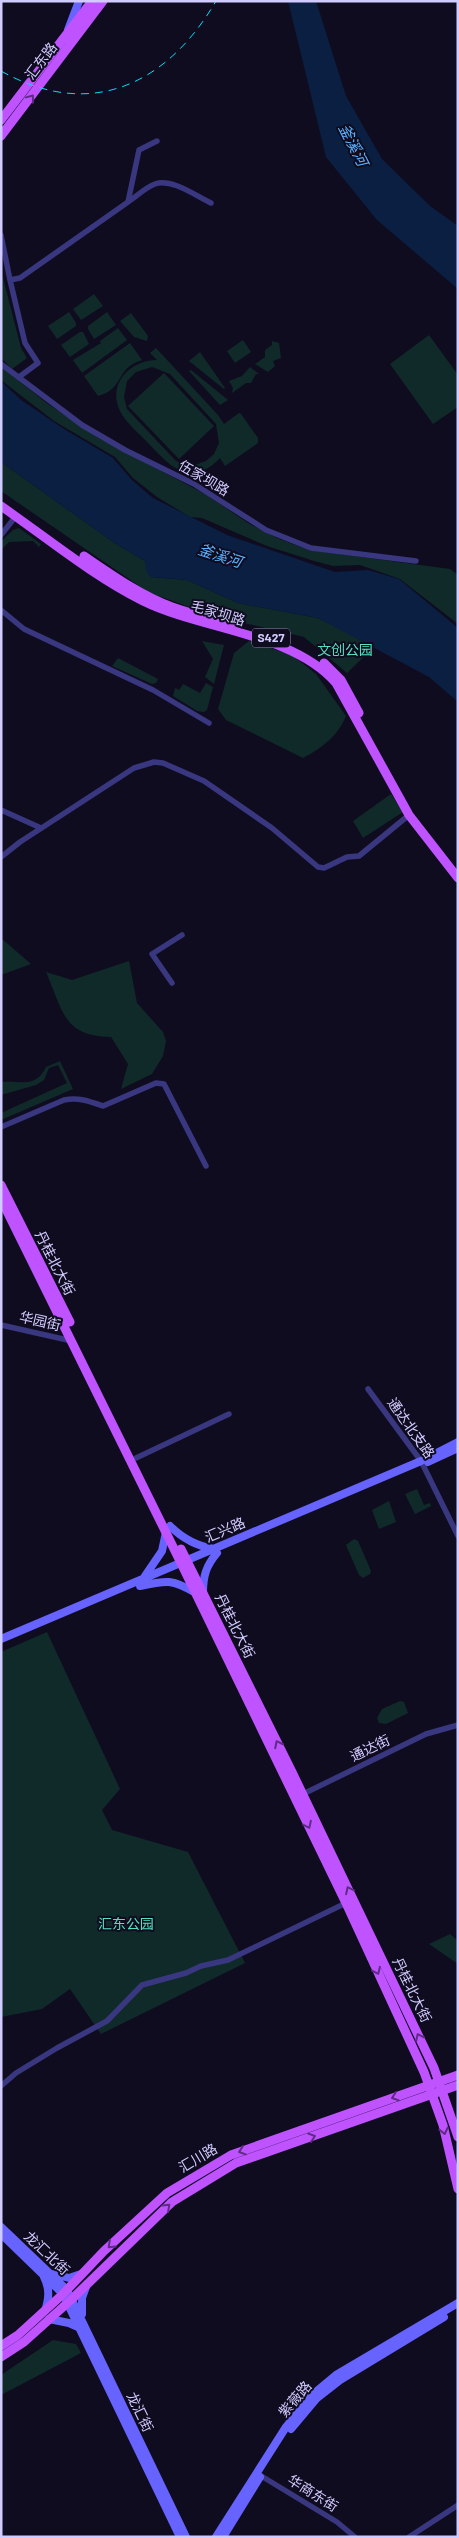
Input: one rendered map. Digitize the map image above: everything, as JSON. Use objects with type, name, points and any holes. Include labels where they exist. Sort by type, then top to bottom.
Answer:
[{"type":"main road","points":[[65,37],[79,1]]},
{"type":"main road","name":"汇东路","points":[[1,120],[92,1]]},
{"type":"main road","name":"汇东路","points":[[1,136],[103,1]]},
{"type":"main road","name":"毛家坝路","points":[[1,500],[122,582],[139,591],[171,606],[296,646],[328,666],[341,680],[414,811],[458,870]]},
{"type":"main road","name":"毛家坝路","points":[[1,506],[119,588],[142,600],[167,612],[294,651],[324,670],[336,684],[409,815],[458,878]]},
{"type":"main road","name":"丹桂北大街","points":[[1,1185],[136,1458],[168,1529]]},
{"type":"main road","name":"丹桂北大街","points":[[1,1200],[168,1529],[440,2081],[458,2137]]},
{"type":"main road","name":"汇兴路","points":[[185,1564],[422,1463],[458,1442]]},
{"type":"main road","points":[[422,1463],[458,1448]]},
{"type":"main road","points":[[1,1645],[138,1584],[148,1575],[162,1551],[168,1529],[199,1546],[216,1551],[203,1576],[199,1593],[177,1582],[138,1584]]},
{"type":"main road","points":[[1,1640],[185,1564]]},
{"type":"main road","name":"丹桂北大街","points":[[299,1796],[430,2085],[443,2125],[458,2189]]},
{"type":"main road","name":"汇川路","points":[[1,2357],[24,2342],[65,2292],[167,2193],[231,2155],[458,2075]]},
{"type":"main road","name":"汇川路","points":[[1,2346],[70,2301],[172,2202],[236,2163],[458,2085]]},
{"type":"main road","name":"龙汇北街","points":[[1,2227],[65,2292],[70,2301]]},
{"type":"main road","name":"龙汇北街","points":[[1,2234],[45,2272]]},
{"type":"main road","points":[[45,2272],[69,2278],[85,2272]]},
{"type":"main road","points":[[45,2272],[49,2298],[47,2315],[81,2326],[81,2309],[87,2284]]},
{"type":"main road","name":"龙汇街","points":[[70,2301],[180,2537]]},
{"type":"main road","name":"紫薇路","points":[[223,2537],[286,2427],[312,2395],[336,2375],[458,2303]]},
{"type":"main road","name":"紫薇路","points":[[216,2537],[259,2474],[317,2398],[340,2380],[458,2309]]},
{"type":"main road","name":"龙汇街","points":[[81,2326],[186,2537]]},
{"type":"street","points":[[128,202],[139,150],[157,141]]},
{"type":"street","points":[[10,280],[20,278],[153,185],[162,182],[172,184],[211,203]]},
{"type":"street","points":[[1,235],[25,343],[38,363],[19,378]]},
{"type":"street","name":"伍家坝路","points":[[1,364],[87,428],[125,450],[194,484],[266,530],[311,548],[416,561]]},
{"type":"street","points":[[1,535],[16,516]]},
{"type":"street","points":[[1,610],[24,629],[154,690],[209,723]]},
{"type":"street","points":[[1,857],[41,828],[134,768],[154,762],[163,763],[204,781],[272,828],[318,868],[324,868],[347,857],[360,856],[409,815]]},
{"type":"street","points":[[1,810],[41,828]]},
{"type":"street","points":[[172,983],[152,954],[182,935]]},
{"type":"street","points":[[1,1127],[64,1100],[73,1098],[103,1106],[156,1083],[164,1084],[206,1166]]},
{"type":"street","name":"华园街","points":[[1,1325],[72,1341]]},
{"type":"street","name":"通达北支路","points":[[368,1389],[422,1463],[458,1536]]},
{"type":"street","points":[[136,1458],[229,1414]]},
{"type":"street","name":"通达街","points":[[299,1796],[426,1734],[458,1725]]},
{"type":"street","points":[[1,2086],[16,2073],[57,2048],[107,2022],[142,1985],[186,1973],[201,1966],[228,1960],[346,1903]]},
{"type":"street","name":"华商东街","points":[[259,2474],[337,2522],[355,2537]]},
{"type":"street","points":[[409,2537],[458,2505]]},
{"type":"green space","points":[[1,270],[21,348],[27,358],[12,369],[1,358]]},
{"type":"green space","points":[[94,294],[103,306],[81,320],[73,309]]},
{"type":"green space","points":[[69,312],[76,326],[57,339],[48,326]]},
{"type":"green space","points":[[107,312],[116,325],[94,339],[88,326]]},
{"type":"green space","points":[[131,313],[148,336],[147,341],[134,337],[120,321]]},
{"type":"green space","points":[[118,328],[127,340],[82,373],[73,360],[101,343],[100,341]]},
{"type":"green space","points":[[80,332],[83,332],[89,344],[70,357],[61,345]]},
{"type":"green space","points":[[429,335],[458,375],[458,407],[433,424],[390,364]]},
{"type":"green space","points":[[243,340],[251,352],[235,363],[227,351]]},
{"type":"green space","points":[[272,341],[279,343],[281,358],[273,361],[275,366],[268,372],[255,364],[265,357],[265,350],[272,345]]},
{"type":"green space","points":[[130,343],[142,360],[128,368],[112,389],[98,396],[84,376]]},
{"type":"green space","points":[[156,348],[218,415],[224,424],[239,413],[241,414],[258,438],[258,443],[225,466],[220,458],[199,472],[181,471],[164,459],[126,420],[120,411],[117,401],[116,392],[124,375],[138,364],[157,360],[150,353]],"holes":[[[152,367],[170,374],[216,424],[219,443],[214,454],[206,461],[192,466],[176,461],[127,409],[124,397],[127,381],[136,372]]]},
{"type":"green space","points":[[200,352],[225,388],[224,389],[189,361]]},
{"type":"green space","points":[[1,367],[48,404],[97,437],[205,494],[248,523],[277,538],[309,550],[450,569],[458,575],[458,624],[400,579],[360,565],[333,566],[314,561],[267,546],[202,518],[190,517],[157,497],[133,478],[115,457],[54,421],[1,380]]},
{"type":"green space","points":[[250,367],[259,374],[256,374],[251,383],[246,383],[232,393],[233,388],[229,381],[242,376]]},
{"type":"green space","points":[[191,370],[228,400],[220,405],[189,371]]},
{"type":"green space","points":[[164,373],[214,426],[179,459],[128,406]]},
{"type":"green space","name":"文创公园","points":[[1,462],[116,544],[145,561],[151,577],[187,580],[238,603],[318,618],[375,646],[347,673],[304,637],[214,616],[148,592],[1,491]]},
{"type":"green space","points":[[19,528],[41,544],[39,547],[33,541],[9,542],[1,550],[1,541],[13,530]]},
{"type":"green space","points":[[202,641],[224,645],[214,684],[205,677],[213,659]]},
{"type":"green space","points":[[249,641],[292,655],[316,674],[346,716],[339,730],[329,741],[303,758],[226,720],[218,709],[234,653]]},
{"type":"green space","points":[[118,658],[158,679],[156,683],[152,684],[112,666]]},
{"type":"green space","points":[[206,683],[213,687],[207,710],[204,712],[197,711],[173,696],[175,688],[179,690],[183,684],[200,693]]},
{"type":"green space","points":[[391,794],[403,812],[363,838],[353,821]]},
{"type":"green space","points":[[1,938],[31,964],[1,975]]},
{"type":"green space","points":[[129,961],[137,1003],[163,1032],[166,1041],[163,1056],[152,1074],[121,1089],[128,1064],[111,1037],[95,1036],[83,1032],[67,1019],[46,972],[72,980]]},
{"type":"green space","points":[[60,1061],[73,1089],[1,1120],[1,1113],[67,1083],[58,1065],[49,1068],[44,1080],[36,1085],[1,1095],[1,1082],[32,1081],[42,1074],[46,1067]]},
{"type":"green space","points":[[417,1489],[424,1505],[430,1503],[431,1506],[415,1514],[405,1494]]},
{"type":"green space","points":[[389,1501],[396,1522],[379,1529],[372,1510]]},
{"type":"green space","points":[[354,1539],[358,1541],[371,1571],[370,1574],[363,1578],[359,1575],[346,1545]]},
{"type":"green space","name":"汇东公园","points":[[47,1632],[120,1789],[102,1810],[112,1830],[188,1852],[245,1963],[101,2034],[70,1989],[42,2009],[1,2017],[1,1652]]},
{"type":"green space","points":[[400,1701],[404,1702],[408,1713],[386,1724],[379,1723],[377,1718],[382,1709]]},
{"type":"green space","points":[[450,1934],[458,1941],[458,1964],[429,1944]]},
{"type":"green space","points":[[53,2340],[76,2344],[81,2353],[1,2395],[1,2375]]},
{"type":"water","name":"釜溪河","points":[[288,1],[316,1],[346,96],[382,159],[430,206],[458,226],[458,289],[377,220],[326,157]]},
{"type":"water","name":"釜溪河","points":[[1,381],[21,400],[64,429],[113,458],[132,480],[153,498],[227,535],[335,572],[368,570],[399,579],[458,628],[458,702],[429,677],[318,618],[238,603],[187,580],[151,577],[146,571],[145,561],[116,544],[1,462]]},
{"type":"railway","points":[[1,71],[34,86],[65,93],[95,93],[123,86],[150,73],[174,54],[196,30],[216,1]]}]
